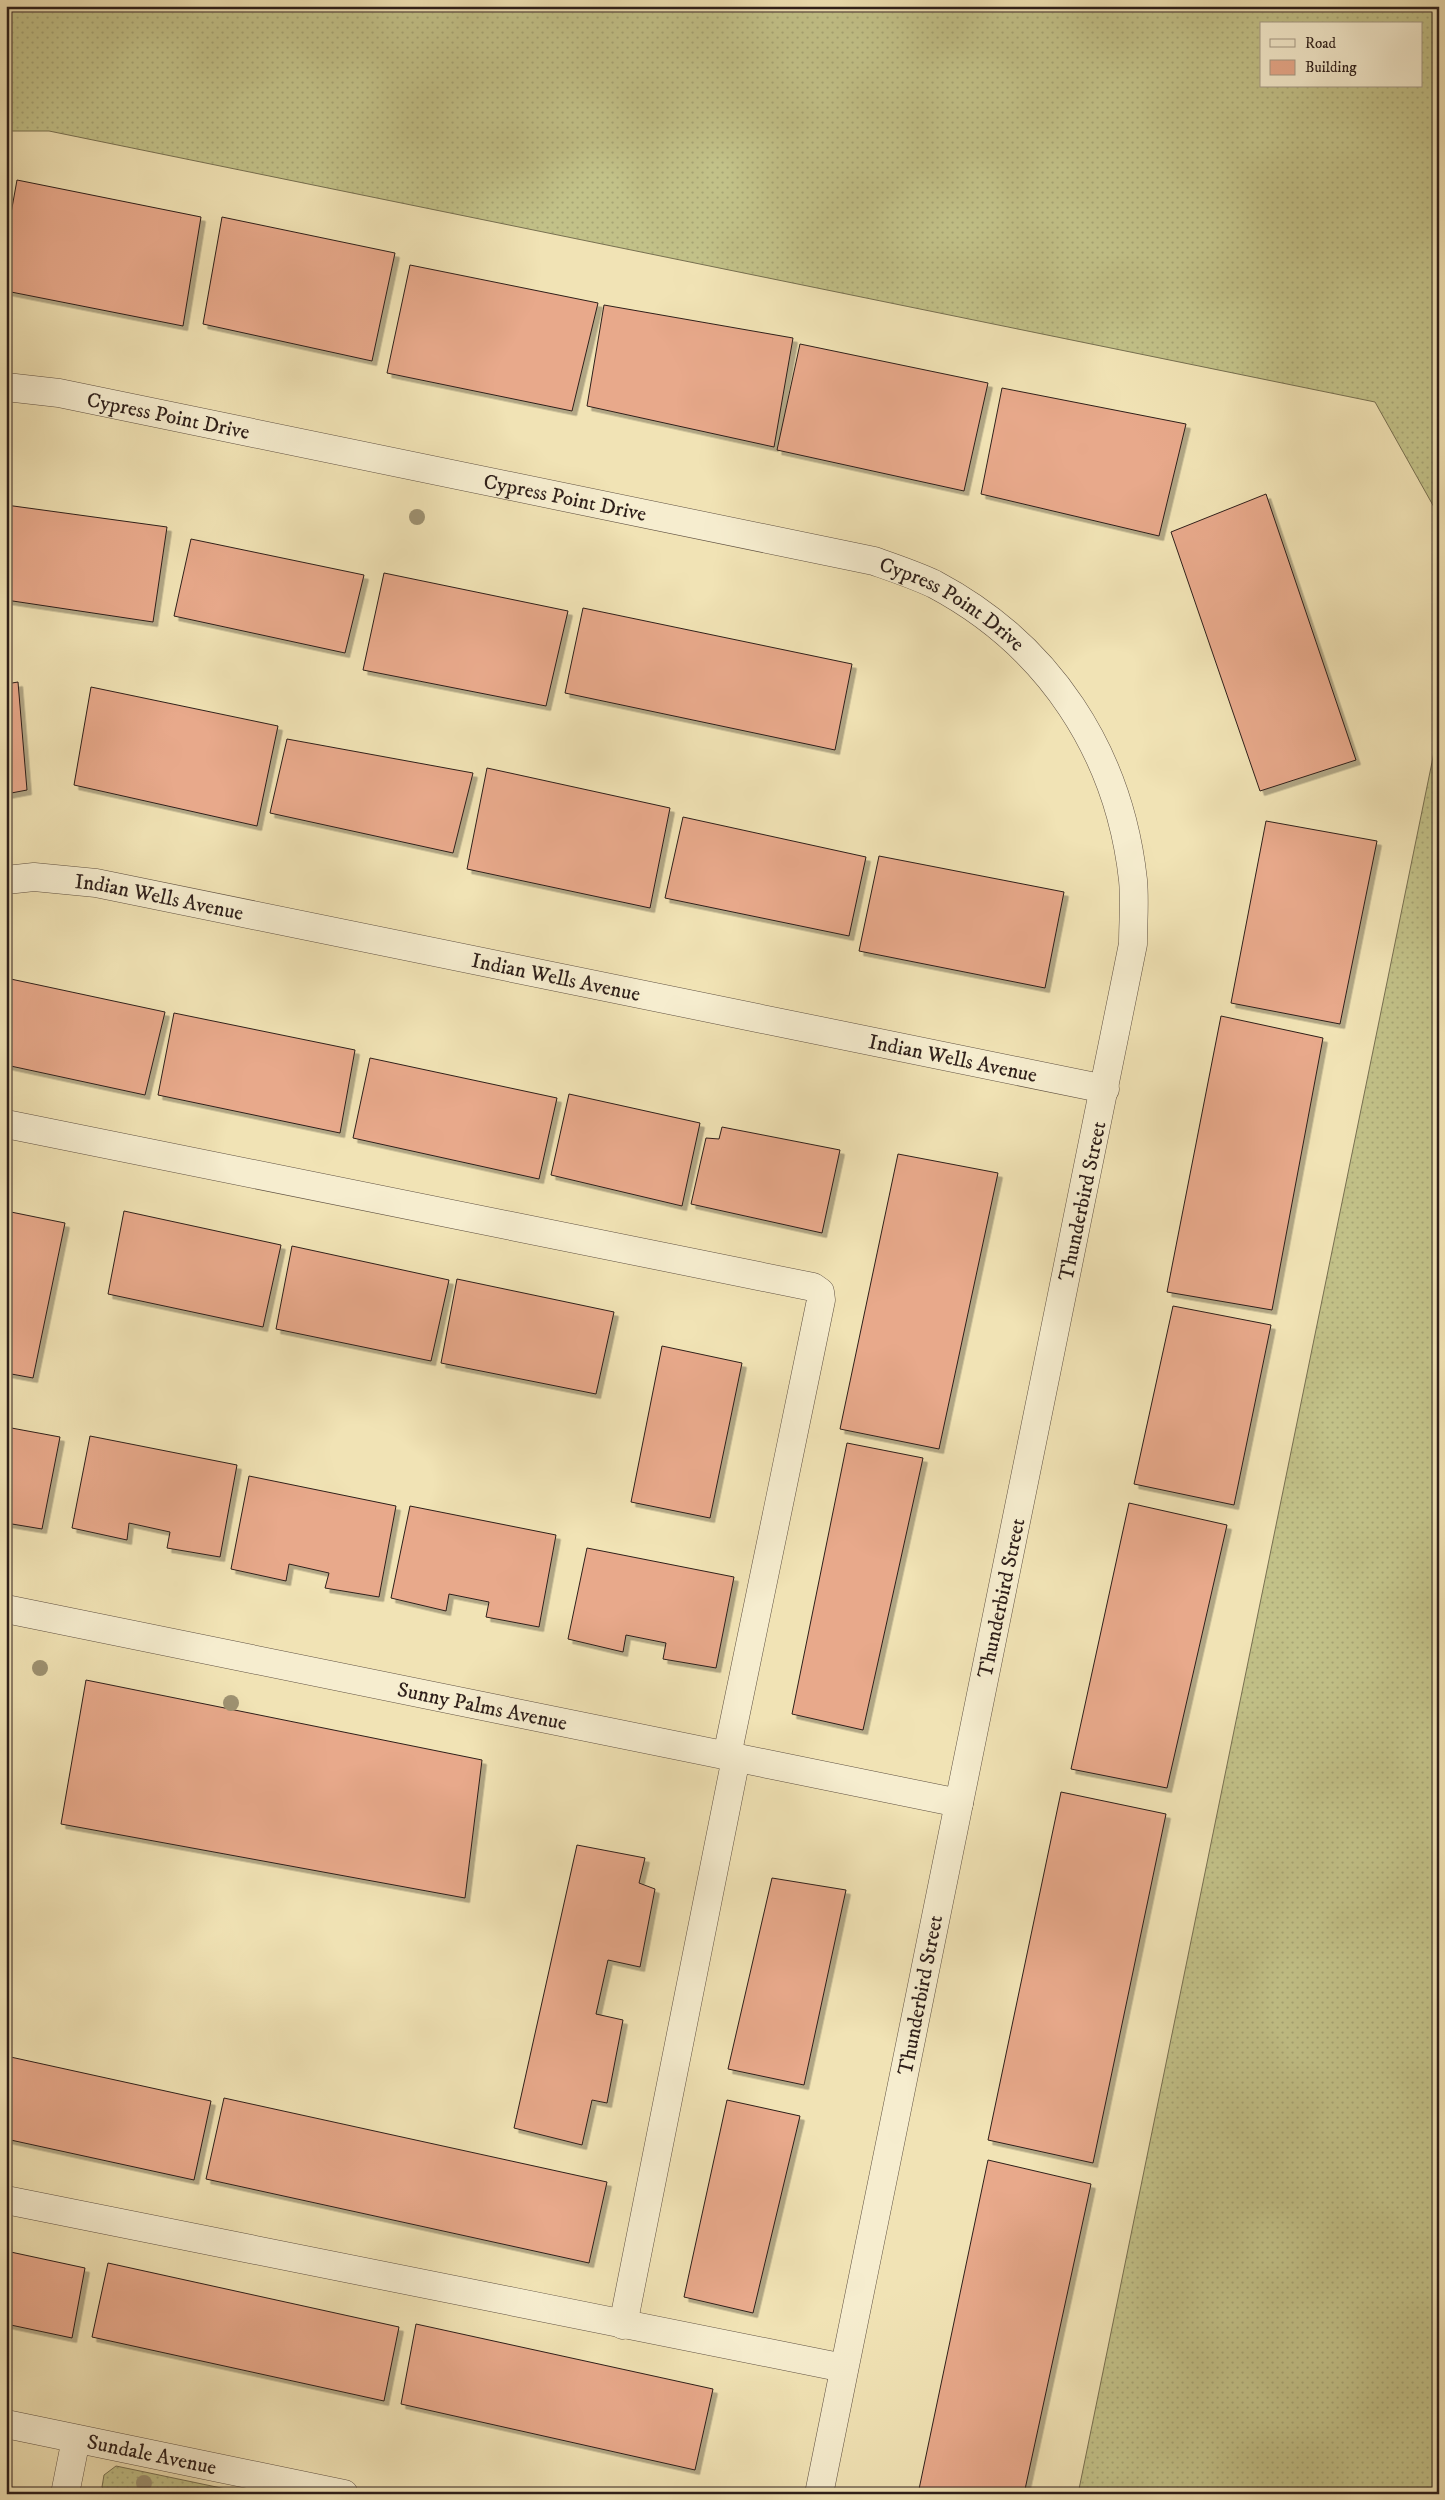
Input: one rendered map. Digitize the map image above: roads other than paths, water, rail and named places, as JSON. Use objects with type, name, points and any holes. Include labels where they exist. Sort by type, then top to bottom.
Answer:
[{"type":"street","name":"Cypress Point Drive","points":[[6,387],[59,393],[874,561],[933,584],[987,618],[1030,655],[1074,709]]},
{"type":"street","name":"Thunderbird Street","points":[[818,2494],[1133,944],[1133,881],[1123,818],[1102,759],[1074,709]]},
{"type":"street","name":"Indian Wells Avenue","points":[[6,880],[34,877],[96,883],[1105,1089]]},
{"type":"street","points":[[6,1124],[813,1288],[820,1292],[821,1300],[731,1757],[623,2325]]},
{"type":"street","name":"Sunny Palms Avenue","points":[[6,1609],[959,1803]]},
{"type":"street","points":[[6,2200],[844,2368]]},
{"type":"street","name":"Sundale Avenue","points":[[6,2424],[344,2494]]},
{"type":"street","name":"Sundale Avenue","points":[[65,2494],[76,2439]]}]
